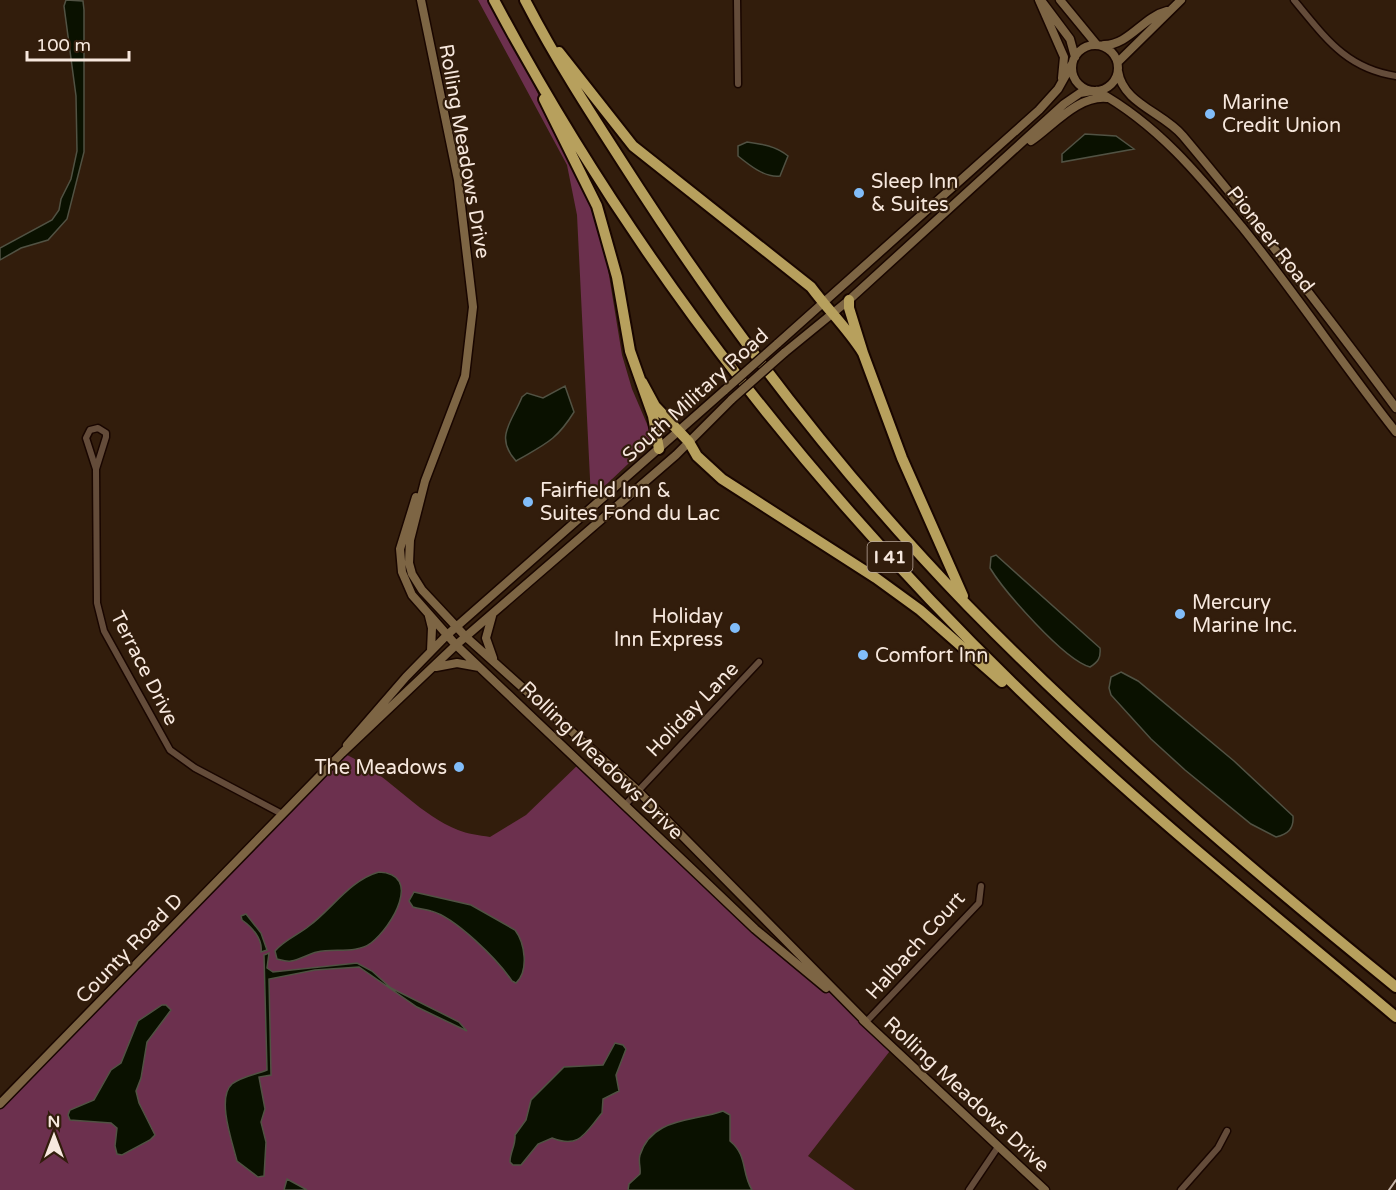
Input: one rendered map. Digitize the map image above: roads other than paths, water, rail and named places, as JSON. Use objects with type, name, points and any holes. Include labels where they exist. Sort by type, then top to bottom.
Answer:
[{"type":"highway","name":"I 41","points":[[494,0],[515,39],[646,248],[778,428],[888,555],[950,621],[1052,722],[1396,1017]]},
{"type":"highway","name":"I 41","points":[[525,0],[579,98],[717,303],[844,467],[967,604],[1070,706],[1187,811],[1396,987]]},
{"type":"highway","points":[[539,26],[633,146],[715,213],[780,260],[811,287],[821,303],[850,333],[863,353]]},
{"type":"highway","points":[[515,39],[597,206],[617,277],[630,351],[657,430],[659,449]]},
{"type":"highway","points":[[849,300],[849,308],[863,353],[902,458],[967,604]]},
{"type":"highway","points":[[642,382],[655,406],[689,442],[697,456],[722,479],[876,578],[920,610],[1052,722]]},
{"type":"main road","name":"Rolling Meadows Drive","points":[[421,0],[458,180],[473,307],[465,376],[425,481],[408,516],[400,556],[407,584],[456,645],[755,929],[866,1022]]},
{"type":"main road","points":[[1040,0],[1070,39],[1075,78],[1085,88],[1094,91],[1111,85],[1118,67],[1168,11],[1181,0]]},
{"type":"main road","points":[[1040,0],[1064,57],[1063,74],[1054,94]]},
{"type":"main road","points":[[1060,0],[1099,45],[1112,51],[1118,67]]},
{"type":"main road","points":[[1074,60],[1084,47],[1119,42],[1151,16],[1168,11]]},
{"type":"main road","name":"South Military Road","points":[[342,753],[360,728],[447,635],[679,432],[1054,94],[1074,60]]},
{"type":"main road","name":"Pioneer Road","points":[[1118,67],[1121,85],[1129,96],[1167,120],[1239,203],[1396,408]]},
{"type":"main road","name":"South Military Road","points":[[282,814],[342,753],[456,645],[689,442],[732,399],[849,300],[1013,153],[1064,104],[1080,93],[1094,91]]},
{"type":"main road","name":"Pioneer Road","points":[[1094,91],[1116,101],[1170,144],[1207,184],[1267,259],[1396,432]]},
{"type":"main road","points":[[1013,153],[1083,103],[1099,98],[1116,101]]},
{"type":"main road","name":"Rolling Meadows Drive","points":[[425,481],[410,540],[410,569],[422,590],[466,637],[637,790],[866,1022],[1044,1190]]},
{"type":"main road","points":[[428,613],[432,628],[431,651]]},
{"type":"main road","points":[[493,613],[486,638],[494,661]]},
{"type":"main road","points":[[433,668],[457,663],[481,668]]},
{"type":"main road","name":"County Road D","points":[[0,1104],[282,814]]},
{"type":"street","points":[[737,0],[738,84]]},
{"type":"street","points":[[1294,0],[1346,57],[1368,69],[1396,76]]},
{"type":"street","name":"Terrace Drive","points":[[96,470],[106,437],[106,433],[98,428],[90,430],[86,438],[96,470],[97,600],[104,631],[170,750],[195,768],[282,814]]},
{"type":"street","name":"Holiday Lane","points":[[625,805],[759,662]]},
{"type":"street","name":"Halbach Court","points":[[866,1022],[979,903],[981,886]]},
{"type":"street","points":[[1181,1190],[1218,1148],[1227,1131]]},
{"type":"street","points":[[969,1190],[998,1147]]},
{"type":"railway","points":[[1389,1190],[1396,1180]]},
{"type":"place","name":"Marine Credit Union","points":[[1210,114]]},
{"type":"place","name":"Sleep Inn & Suites","points":[[859,193]]},
{"type":"place","name":"Fairfield Inn & Suites Fond du Lac","points":[[528,502]]},
{"type":"place","name":"Mercury Marine Inc.","points":[[1180,614]]},
{"type":"place","name":"Holiday Inn Express","points":[[735,628]]},
{"type":"place","name":"Comfort Inn","points":[[863,655]]},
{"type":"place","name":"The Meadows","points":[[459,767]]}]
